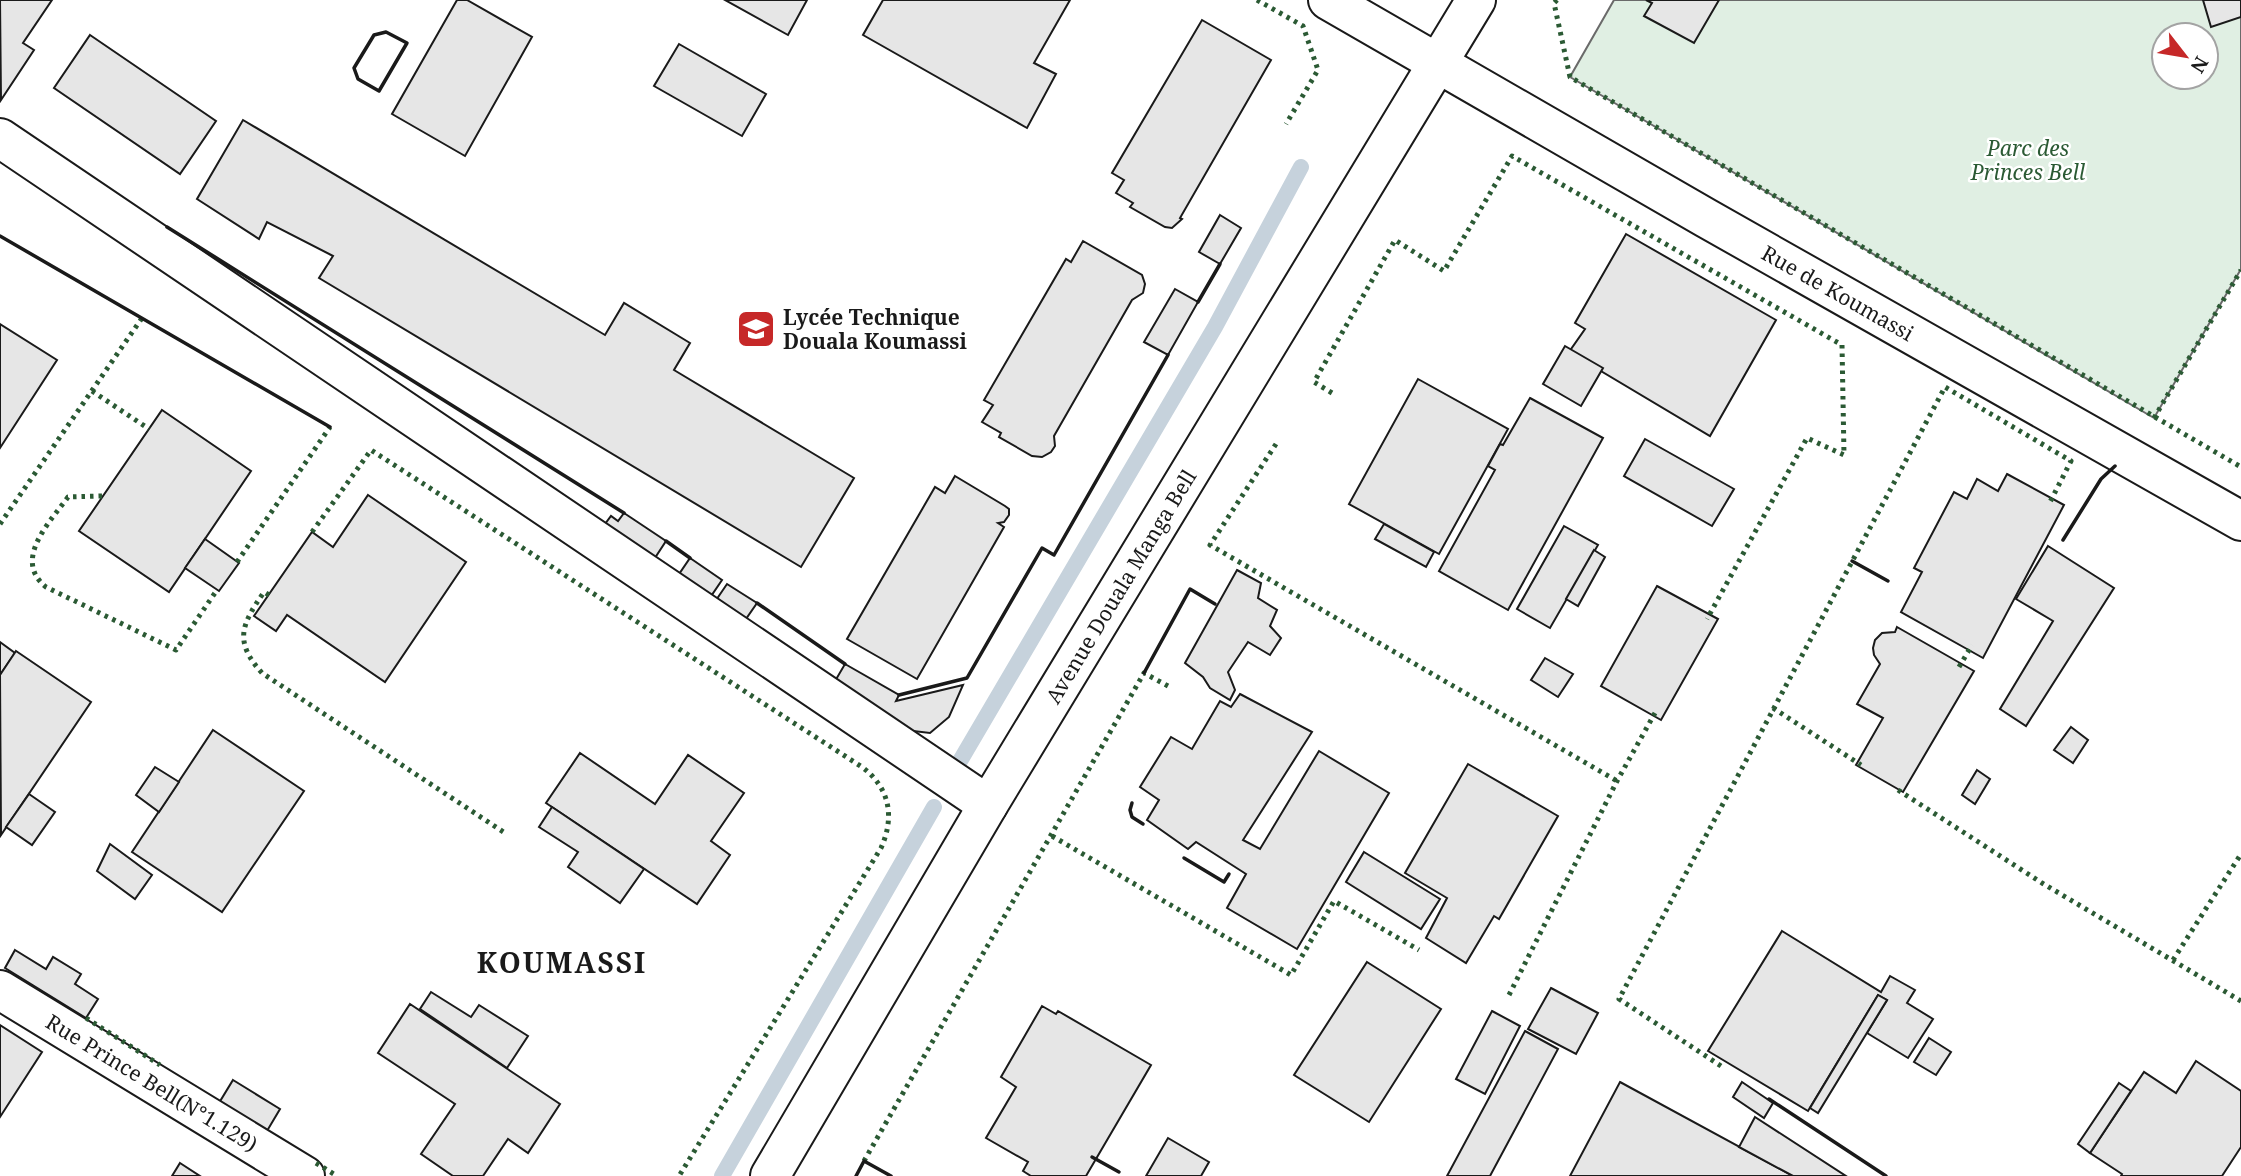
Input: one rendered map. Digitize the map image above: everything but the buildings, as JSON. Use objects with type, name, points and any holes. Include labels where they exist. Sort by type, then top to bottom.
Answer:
[{"type":"street","name":"Rue de Koumassi","points":[[1328,0],[2241,522]]},
{"type":"street","name":"Avenue Douala Manga Bell","points":[[770,1176],[988,805],[1476,0]]},
{"type":"street","points":[[0,138],[988,805]]},
{"type":"street","name":"Rue Prince Bell(N°1.129)","points":[[0,990],[305,1176]]},
{"type":"green space","name":"Parc des Princes Bell","points":[[1614,0],[2241,0],[2241,269],[2154,418],[1570,77]]},
{"type":"waterway","points":[[960,761],[1215,327],[1301,167]]},
{"type":"waterway","points":[[722,1176],[934,807]]},
{"type":"hedge","points":[[1257,0],[1303,26],[1318,70],[1286,124]]},
{"type":"hedge","points":[[1557,0],[1554,3],[1570,77],[2241,467]]},
{"type":"hedge","points":[[1332,393],[1314,382],[1395,240],[1444,271],[1512,156],[1842,345],[1844,455],[1807,438],[1707,619]]},
{"type":"hedge","points":[[2154,418],[2241,270]]},
{"type":"hedge","points":[[0,524],[142,318]]},
{"type":"hedge","points":[[1721,1066],[1619,999],[1945,387],[2071,461],[2050,502]]},
{"type":"hedge","points":[[92,391],[149,429]]},
{"type":"hedge","points":[[237,562],[330,427]]},
{"type":"hedge","points":[[1276,444],[1210,545],[1617,781]]},
{"type":"hedge","points":[[312,532],[371,450],[862,767],[879,784],[889,814],[881,848],[679,1176]]},
{"type":"hedge","points":[[102,496],[68,497],[44,529],[33,553],[33,565],[36,576],[46,587],[176,650],[217,590]]},
{"type":"hedge","points":[[269,595],[264,592],[250,614],[244,632],[247,651],[262,673],[505,833]]},
{"type":"hedge","points":[[1959,667],[1972,645]]},
{"type":"hedge","points":[[864,1161],[1144,673],[1168,686]]},
{"type":"hedge","points":[[1773,708],[1861,765]]},
{"type":"hedge","points":[[1509,995],[1617,781],[1655,713]]},
{"type":"hedge","points":[[1898,790],[2042,883],[2241,1001]]},
{"type":"hedge","points":[[1052,836],[1291,975],[1334,901],[1419,950]]},
{"type":"hedge","points":[[2173,960],[2241,854]]},
{"type":"hedge","points":[[86,1018],[160,1065]]},
{"type":"hedge","points":[[316,1163],[337,1176]]},
{"type":"wall","points":[[386,32],[407,43],[379,91],[358,79],[354,68],[374,35],[386,32]]},
{"type":"wall","points":[[167,227],[624,513]]},
{"type":"wall","points":[[0,236],[330,427]]},
{"type":"wall","points":[[1198,302],[1220,264]]},
{"type":"wall","points":[[899,695],[967,678],[1042,548],[1054,555],[1168,355]]},
{"type":"wall","points":[[2063,540],[2101,479],[2115,466]]},
{"type":"wall","points":[[666,541],[690,558]]},
{"type":"wall","points":[[1852,561],[1888,581]]},
{"type":"wall","points":[[1144,673],[1190,589],[1215,604]]},
{"type":"wall","points":[[757,603],[845,664]]},
{"type":"wall","points":[[1132,803],[1132,817],[1143,824]]},
{"type":"wall","points":[[1184,858],[1224,882],[1229,874]]},
{"type":"wall","points":[[1769,1099],[1886,1176]]},
{"type":"wall","points":[[1092,1157],[1119,1172]]},
{"type":"wall","points":[[856,1176],[864,1161],[891,1176]]},
{"type":"place","name":"Lycée Technique Douala Koumassi","points":[[756,329]]},
{"type":"district","name":"KOUMASSI","points":[[562,962]]}]
